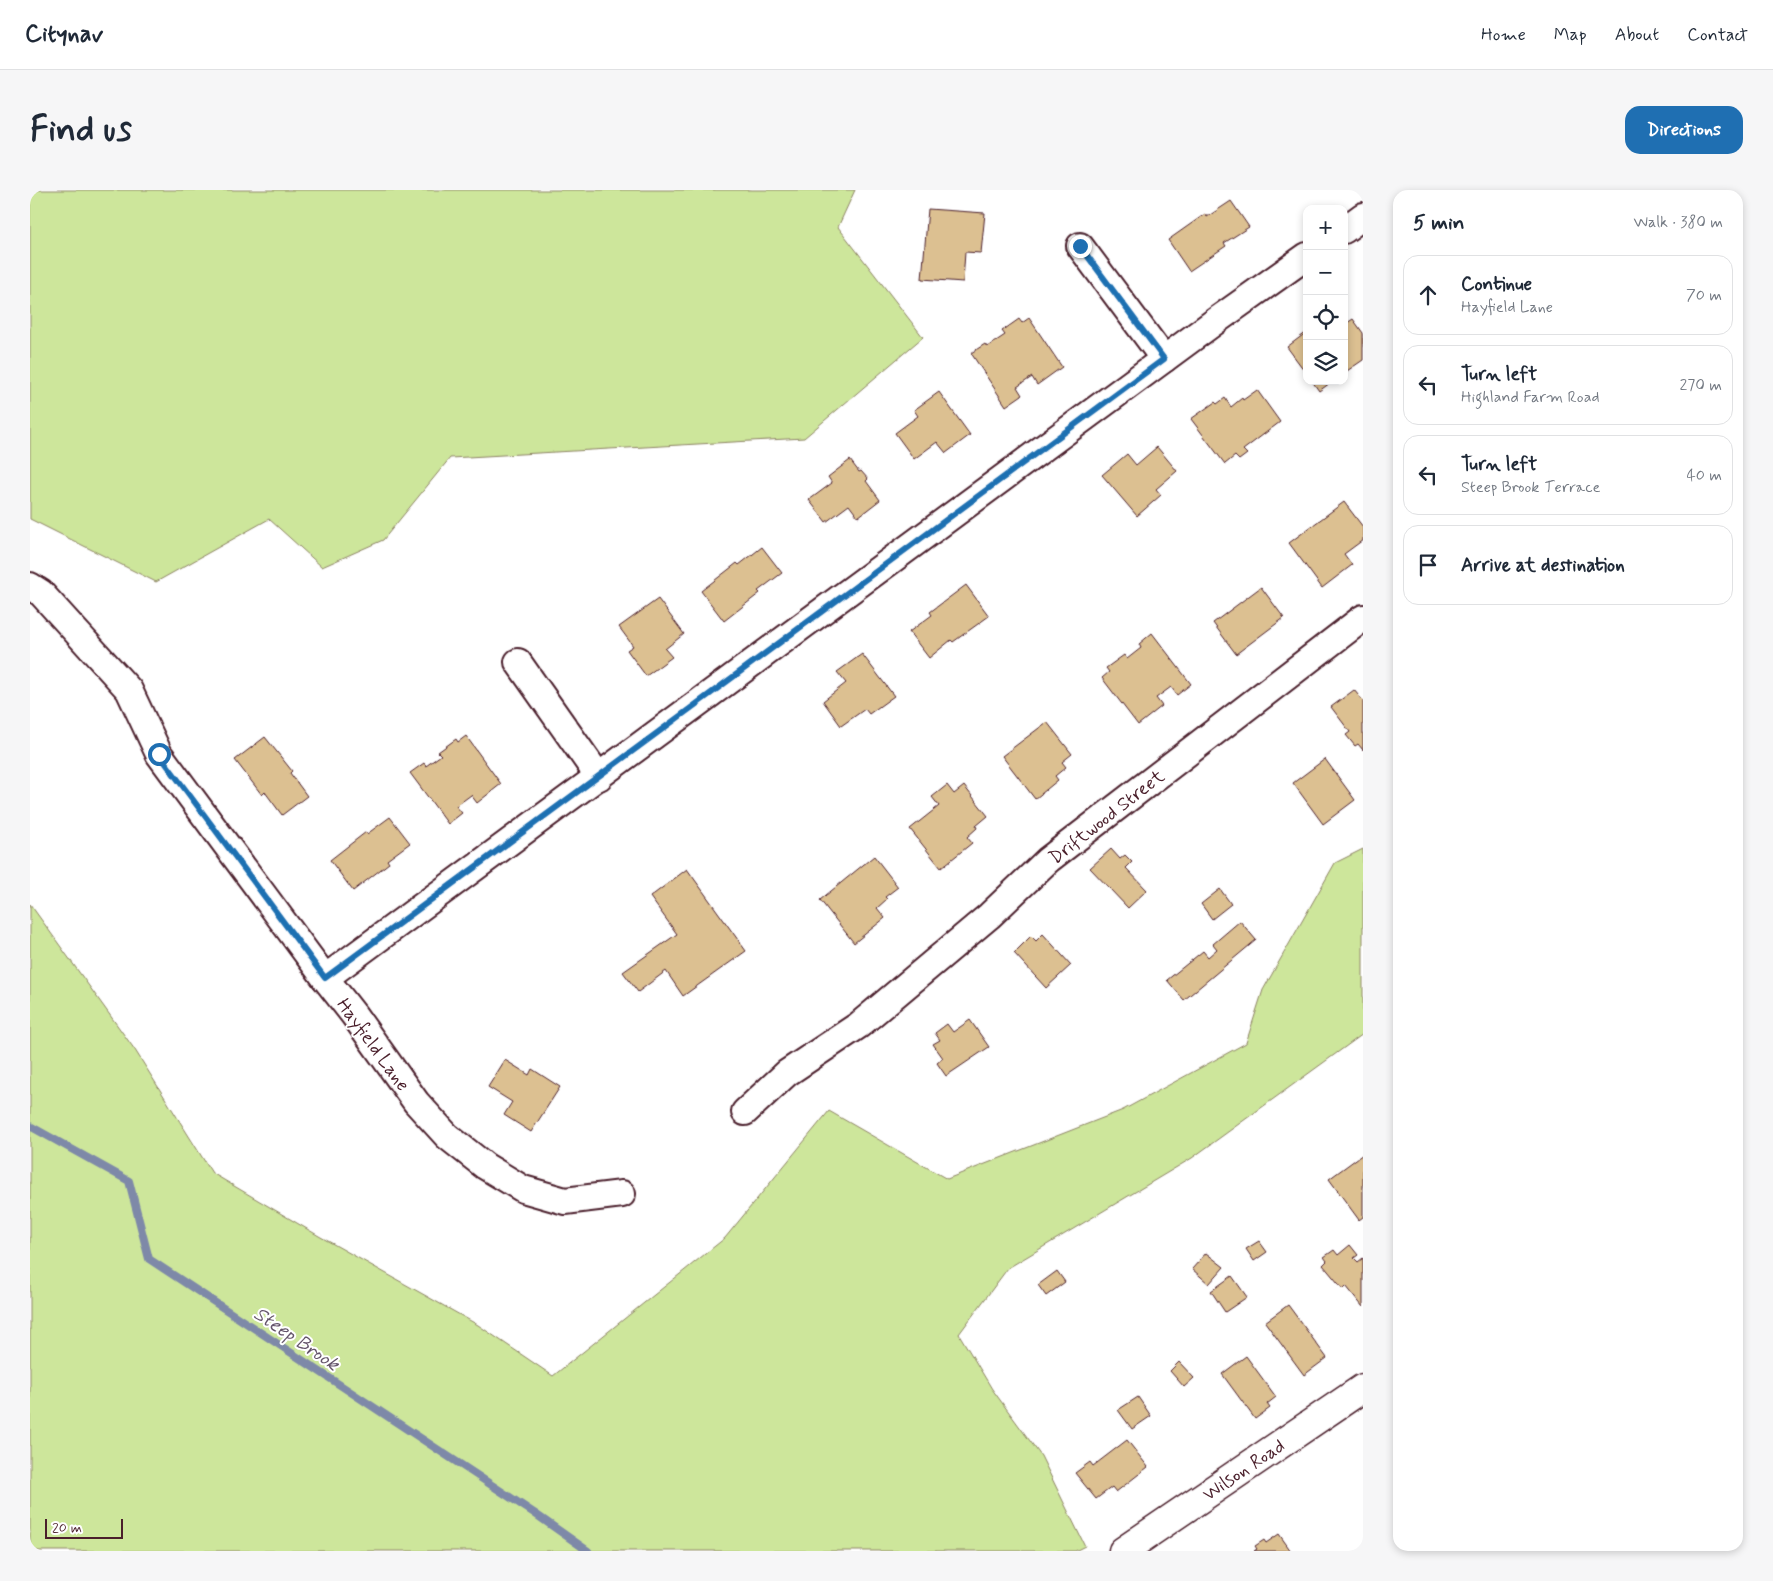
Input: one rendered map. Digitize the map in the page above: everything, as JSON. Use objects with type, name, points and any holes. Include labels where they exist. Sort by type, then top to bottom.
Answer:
[{"type":"main road","name":"Wilson Road","points":[[1123,1551],[1363,1388]]},
{"type":"street","points":[[1348,227],[1363,216]]},
{"type":"street","points":[[1080,246],[1164,359]]},
{"type":"street","points":[[325,978],[1164,359],[1303,259]]},
{"type":"street","name":"Hayfield Lane","points":[[30,586],[41,593],[129,690],[159,754],[354,1015],[416,1102],[447,1136],[485,1166],[523,1189],[565,1201],[622,1194]]},
{"type":"street","name":"Driftwood Street","points":[[745,1112],[787,1073],[859,1025],[989,916],[1048,860],[1363,618]]},
{"type":"street","points":[[518,662],[599,777]]},
{"type":"green space","points":[[30,190],[855,190],[838,227],[923,337],[804,438],[450,458],[383,540],[322,567],[269,519],[156,582],[30,519]]},
{"type":"green space","points":[[1363,849],[1363,1034],[1192,1158],[1008,1268],[959,1334],[992,1389],[1041,1456],[1085,1546],[1075,1551],[30,1551],[30,904],[135,1050],[212,1173],[319,1236],[478,1325],[553,1376],[725,1238],[829,1111],[947,1179],[1123,1110],[1246,1043],[1263,990],[1335,863]]},
{"type":"building","points":[[1231,201],[1249,227],[1224,243],[1226,246],[1189,271],[1168,240],[1205,214],[1207,217]]},
{"type":"building","points":[[928,209],[985,213],[981,253],[965,252],[963,282],[922,279]]},
{"type":"building","points":[[1029,318],[1062,367],[1037,385],[1032,377],[1017,387],[1022,395],[1006,406],[971,353],[985,344],[987,347],[1005,335],[1002,331],[1019,319],[1022,323]]},
{"type":"building","points":[[1353,319],[1363,333],[1363,360],[1348,370],[1348,340],[1348,322]]},
{"type":"building","points":[[1303,335],[1303,369],[1287,347]]},
{"type":"building","points":[[1315,385],[1327,385],[1319,391]]},
{"type":"building","points":[[1257,390],[1280,422],[1243,450],[1247,454],[1239,460],[1235,456],[1225,464],[1191,419],[1215,402],[1217,404],[1225,398],[1231,407],[1242,398],[1243,400]]},
{"type":"building","points":[[939,392],[970,435],[946,453],[937,442],[914,459],[895,433],[918,416],[914,410]]},
{"type":"building","points":[[1157,447],[1177,471],[1156,489],[1161,495],[1137,516],[1102,475],[1127,454],[1136,465]]},
{"type":"building","points":[[850,460],[859,472],[861,471],[868,479],[866,481],[880,500],[858,517],[849,505],[826,522],[809,500],[832,483],[828,477]]},
{"type":"building","points":[[1344,502],[1363,527],[1363,540],[1344,554],[1352,565],[1322,588],[1289,543]]},
{"type":"building","points":[[762,547],[782,573],[724,621],[701,591],[737,563],[739,565]]},
{"type":"building","points":[[966,585],[989,616],[953,642],[951,640],[929,658],[909,632],[932,615],[930,612]]},
{"type":"building","points":[[1261,587],[1284,618],[1236,654],[1213,623]]},
{"type":"building","points":[[658,599],[684,634],[665,649],[672,657],[646,676],[627,650],[633,646],[619,627]]},
{"type":"building","points":[[1152,633],[1191,684],[1177,695],[1171,687],[1156,698],[1162,706],[1138,725],[1102,678],[1109,672],[1106,668],[1124,655],[1127,659],[1141,648],[1139,644]]},
{"type":"building","points":[[862,654],[894,696],[869,714],[865,709],[841,726],[823,701],[846,683],[837,672]]},
{"type":"building","points":[[1354,690],[1363,701],[1363,750],[1358,744],[1355,746],[1346,735],[1350,732],[1331,707]]},
{"type":"building","points":[[1047,722],[1072,754],[1062,762],[1066,767],[1055,776],[1058,780],[1035,799],[1002,756]]},
{"type":"building","points":[[466,736],[501,784],[477,803],[471,795],[456,806],[462,813],[448,824],[410,773],[424,763],[426,766],[441,755],[438,752],[456,739],[458,742]]},
{"type":"building","points":[[265,737],[292,771],[290,773],[307,796],[282,815],[265,792],[262,795],[235,760]]},
{"type":"building","points":[[1325,759],[1355,800],[1323,824],[1293,783]]},
{"type":"building","points":[[947,785],[954,794],[964,786],[988,816],[967,837],[972,843],[941,868],[910,829],[939,806],[932,797]]},
{"type":"building","points":[[390,817],[410,843],[387,860],[389,863],[353,891],[330,860],[366,832],[367,834]]},
{"type":"building","points":[[1111,849],[1120,859],[1125,855],[1132,862],[1126,868],[1147,890],[1128,908],[1090,868]]},
{"type":"building","points":[[874,856],[898,887],[885,897],[887,899],[877,908],[885,918],[854,943],[820,900]]},
{"type":"building","points":[[687,869],[746,951],[683,996],[666,971],[638,992],[623,972],[677,934],[650,897]]},
{"type":"building","points":[[1220,889],[1231,904],[1212,919],[1201,904]]},
{"type":"building","points":[[1240,921],[1256,940],[1184,1000],[1167,980],[1203,951],[1208,957],[1217,949],[1213,944]]},
{"type":"building","points":[[1043,934],[1071,965],[1046,988],[1014,953],[1031,936],[1036,941]]},
{"type":"building","points":[[970,1020],[989,1047],[946,1076],[937,1063],[943,1058],[933,1044],[940,1040],[935,1033],[947,1024],[953,1032]]},
{"type":"building","points":[[505,1060],[529,1075],[532,1069],[560,1087],[531,1132],[504,1115],[512,1102],[488,1087]]},
{"type":"building","points":[[1363,1154],[1363,1217],[1359,1220],[1329,1179]]},
{"type":"building","points":[[1259,1241],[1267,1252],[1254,1261],[1246,1249]]},
{"type":"building","points":[[1350,1245],[1358,1255],[1354,1258],[1358,1262],[1363,1258],[1363,1307],[1346,1286],[1343,1289],[1323,1265],[1327,1261],[1324,1257],[1334,1250],[1338,1255]]},
{"type":"building","points":[[1206,1253],[1224,1267],[1209,1284],[1192,1269]]},
{"type":"building","points":[[1057,1271],[1065,1282],[1046,1296],[1038,1285]]},
{"type":"building","points":[[1232,1276],[1247,1297],[1225,1312],[1211,1291]]},
{"type":"building","points":[[1288,1305],[1327,1358],[1304,1375],[1265,1322]]},
{"type":"building","points":[[1246,1356],[1276,1397],[1267,1404],[1270,1408],[1255,1419],[1222,1374]]},
{"type":"building","points":[[1179,1362],[1194,1378],[1184,1387],[1170,1371]]},
{"type":"building","points":[[1138,1397],[1151,1416],[1132,1429],[1118,1410]]},
{"type":"building","points":[[1127,1440],[1148,1467],[1116,1492],[1112,1487],[1096,1499],[1075,1473],[1090,1462],[1093,1466]]},
{"type":"building","points":[[1279,1534],[1291,1551],[1254,1551],[1257,1549],[1255,1546],[1264,1540],[1266,1543]]},
{"type":"waterway","name":"Steep Brook","points":[[30,1126],[129,1181],[149,1259],[534,1513],[588,1551]]},
{"type":"route","points":[[159,754],[325,978],[1164,359],[1080,246]]}]
